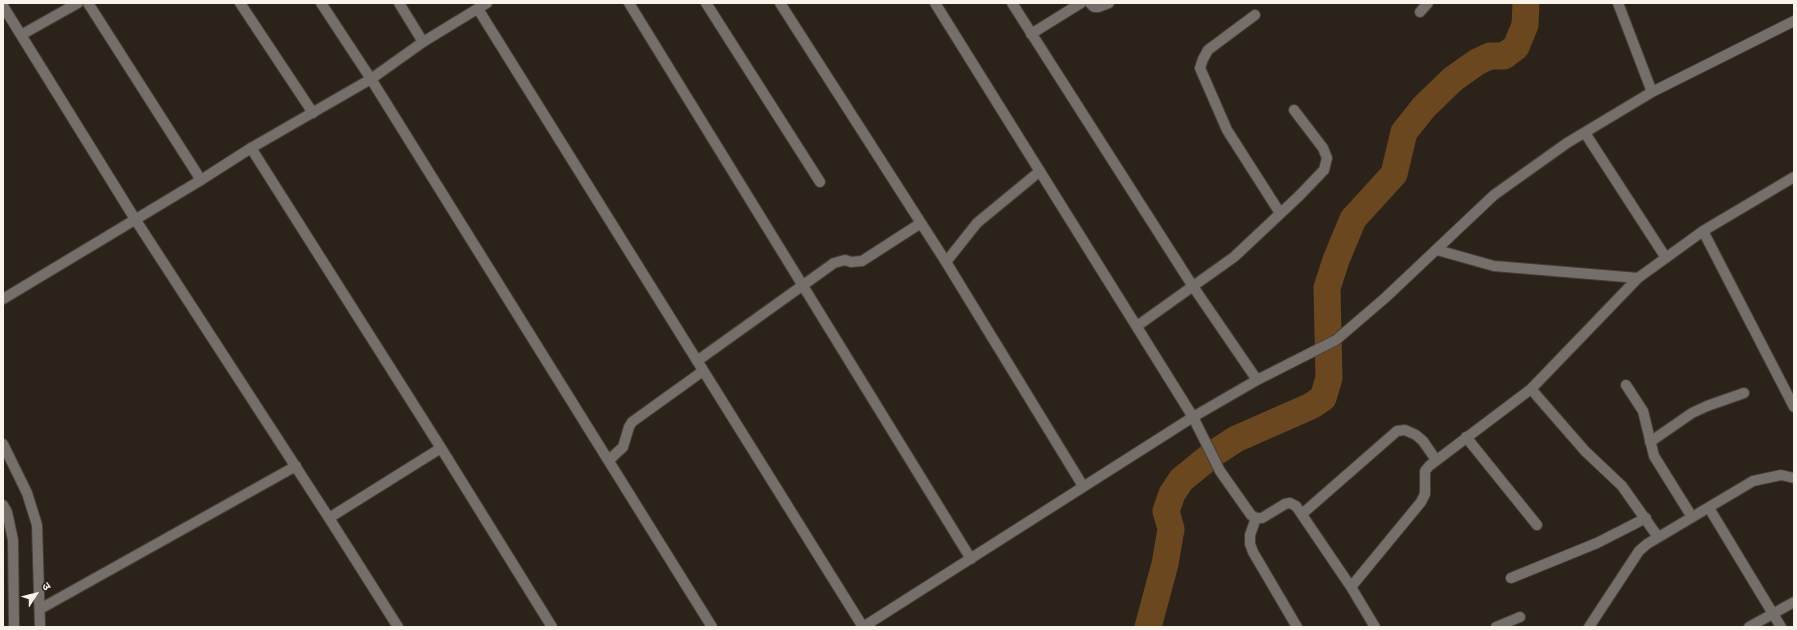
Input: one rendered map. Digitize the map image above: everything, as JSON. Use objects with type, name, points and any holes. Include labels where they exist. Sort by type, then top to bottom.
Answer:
[{"type":"street","points":[[21,35],[78,3]]},
{"type":"street","points":[[88,3],[201,180]]},
{"type":"street","points":[[240,3],[313,113]]},
{"type":"street","points":[[321,3],[371,79],[712,627]]},
{"type":"street","points":[[399,3],[423,42]]},
{"type":"street","points":[[3,299],[201,180],[251,148],[371,79],[423,42],[487,3]]},
{"type":"street","points":[[629,3],[971,559]]},
{"type":"street","points":[[706,3],[820,182]]},
{"type":"street","points":[[780,3],[946,262],[1083,486]]},
{"type":"street","points":[[935,3],[1193,417],[1220,471],[1251,515],[1256,518],[1262,518],[1290,503],[1296,506],[1351,588],[1375,627]]},
{"type":"street","points":[[1012,3],[1192,285],[1257,380]]},
{"type":"street","points":[[1031,34],[1081,3]]},
{"type":"street","points":[[1090,3],[1094,7],[1098,8],[1109,3]]},
{"type":"street","points":[[1420,12],[1428,3]]},
{"type":"street","points":[[1618,3],[1652,92]]},
{"type":"street","points":[[3,6],[135,219],[296,466],[398,627]]},
{"type":"street","points":[[478,9],[863,627],[1193,417],[1257,380],[1336,340],[1385,298],[1494,195],[1567,143],[1652,92],[1794,21]]},
{"type":"street","points":[[1255,15],[1208,50],[1200,68],[1227,130],[1280,213]]},
{"type":"street","points":[[1137,326],[1192,285],[1234,257],[1324,170],[1327,158],[1323,148],[1294,110]]},
{"type":"street","points":[[1585,133],[1666,258]]},
{"type":"street","points":[[251,148],[441,448],[552,627]]},
{"type":"street","points":[[946,262],[977,223],[1040,171]]},
{"type":"street","points":[[1351,588],[1421,502],[1425,494],[1425,470],[1466,437],[1531,389],[1638,278],[1702,231],[1794,177]]},
{"type":"street","points":[[697,361],[839,261],[862,261],[921,223]]},
{"type":"street","points":[[1702,231],[1794,407]]},
{"type":"street","points":[[1437,250],[1494,266],[1638,278]]},
{"type":"street","points":[[608,460],[623,447],[632,422],[703,371]]},
{"type":"street","points":[[1626,385],[1643,411],[1654,456],[1692,517]]},
{"type":"street","points":[[1531,389],[1585,451],[1622,486],[1658,536]]},
{"type":"street","points":[[1650,442],[1692,413],[1744,393]]},
{"type":"street","points":[[1302,514],[1397,431],[1405,430],[1416,435],[1423,441],[1436,460]]},
{"type":"street","points":[[1466,437],[1537,525]]},
{"type":"street","points":[[3,444],[27,493],[37,525],[40,627]]},
{"type":"street","points":[[329,518],[441,448]]},
{"type":"street","points":[[40,609],[296,466]]},
{"type":"street","points":[[1590,627],[1639,551],[1658,536],[1709,508],[1753,481],[1781,475],[1794,478]]},
{"type":"street","points":[[3,505],[7,512],[13,540],[14,627]]},
{"type":"street","points":[[1709,508],[1781,627]]},
{"type":"street","points":[[1256,518],[1250,535],[1252,552],[1297,627]]},
{"type":"street","points":[[1511,578],[1597,543],[1646,518]]},
{"type":"street","points":[[1748,627],[1794,602]]},
{"type":"street","points":[[1496,627],[1520,617]]},
{"type":"waterway","points":[[1148,627],[1165,564],[1171,529],[1166,511],[1172,494],[1181,480],[1213,454],[1236,439],[1311,406],[1323,398],[1329,378],[1327,288],[1336,260],[1353,219],[1394,174],[1404,132],[1424,107],[1453,79],[1477,62],[1490,56],[1504,56],[1516,47],[1525,25],[1526,3]]}]
